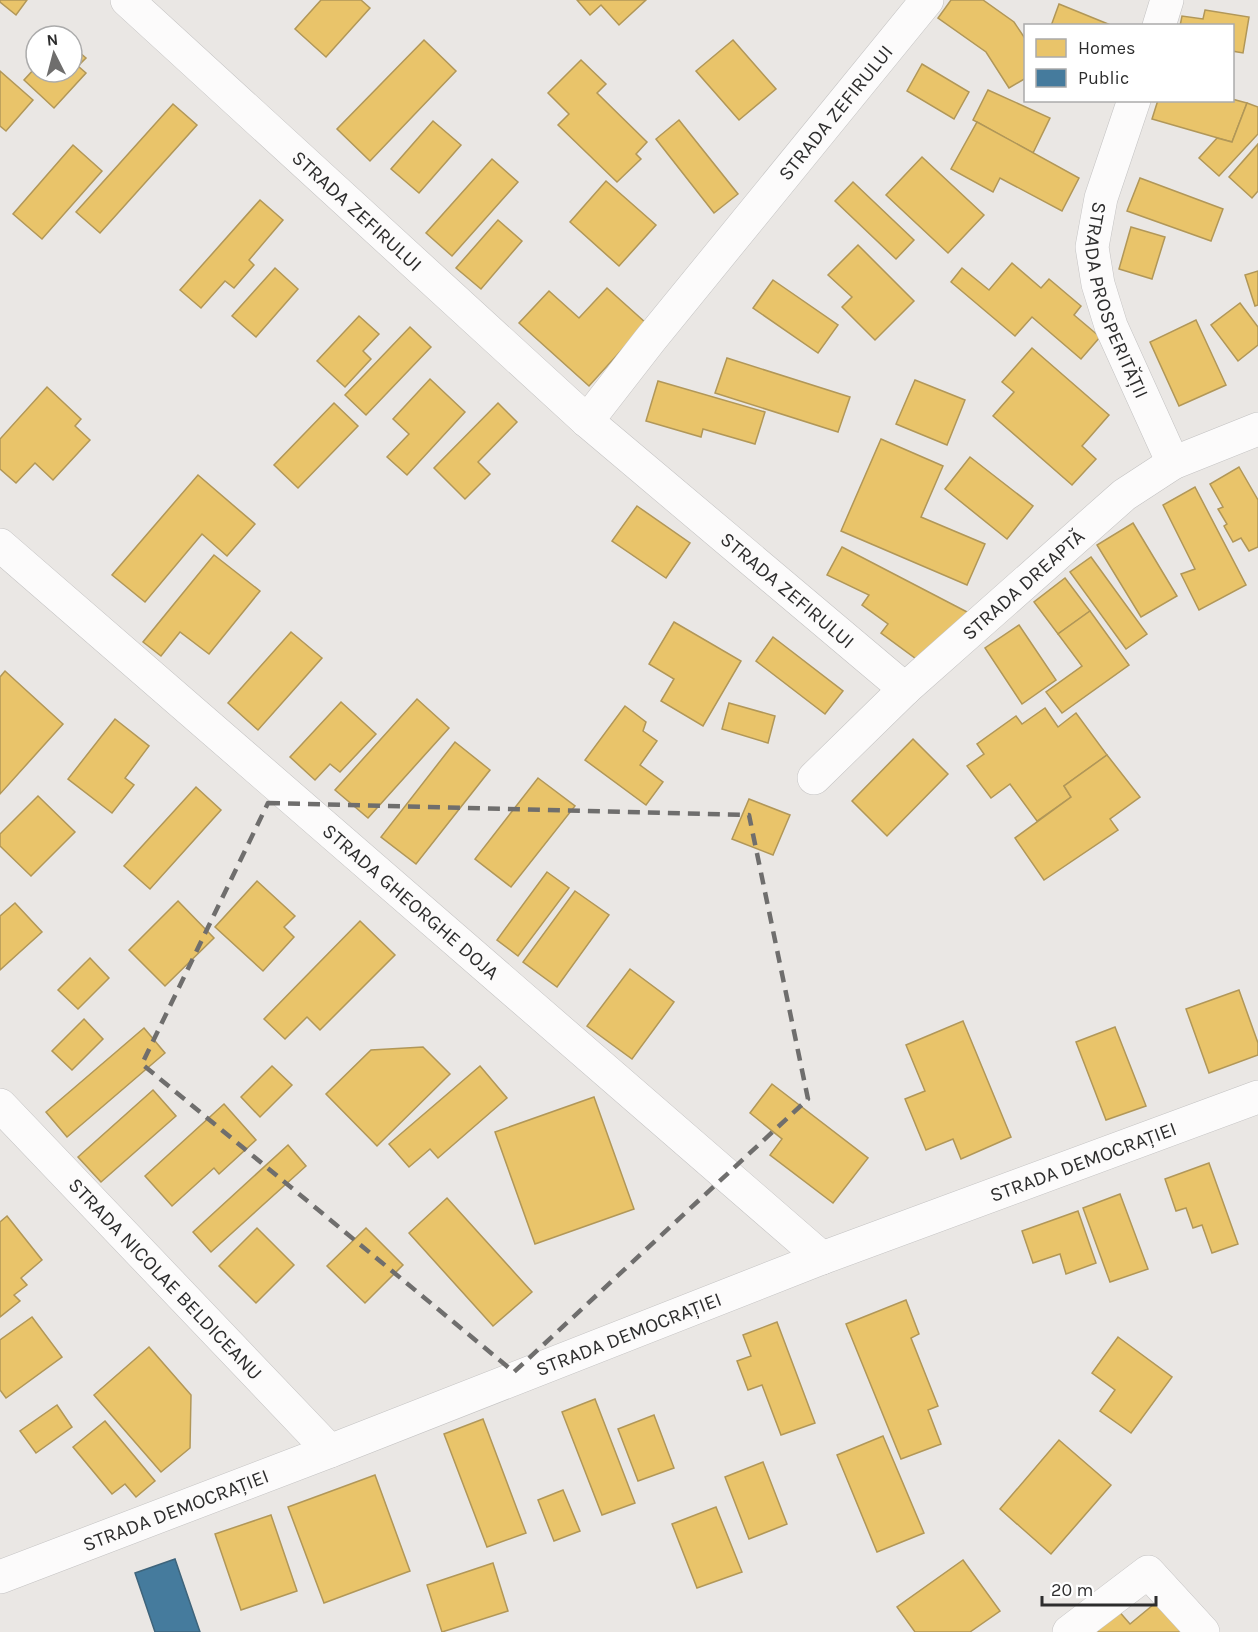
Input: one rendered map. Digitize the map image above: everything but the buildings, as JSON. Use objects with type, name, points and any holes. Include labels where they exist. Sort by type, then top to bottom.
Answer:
[{"type":"street","name":"STRADA ZEFIRULUI","points":[[126,0],[587,421],[905,689]]},
{"type":"street","name":"STRADA ZEFIRULUI","points":[[587,421],[650,340],[927,0]]},
{"type":"street","points":[[1160,24],[1167,0]]},
{"type":"street","name":"STRADA PROSPERITĂȚII","points":[[1133,102],[1101,198],[1092,247],[1098,284],[1111,326],[1173,463]]},
{"type":"street","name":"STRADA DREAPTĂ","points":[[814,778],[905,689],[1124,495],[1173,463],[1258,429]]},
{"type":"street","name":"STRADA GHEORGHE DOJA","points":[[0,545],[822,1258]]},
{"type":"street","name":"STRADA DEMOCRAȚIEI","points":[[0,1577],[330,1451],[822,1258],[1258,1097]]},
{"type":"street","name":"STRADA NICOLAE BELDICEANU","points":[[0,1106],[330,1451]]},
{"type":"street","points":[[1069,1632],[1148,1572],[1203,1632]]},
{"type":"highlighted area","points":[[268,803],[749,815],[808,1099],[514,1372],[142,1064]]}]
